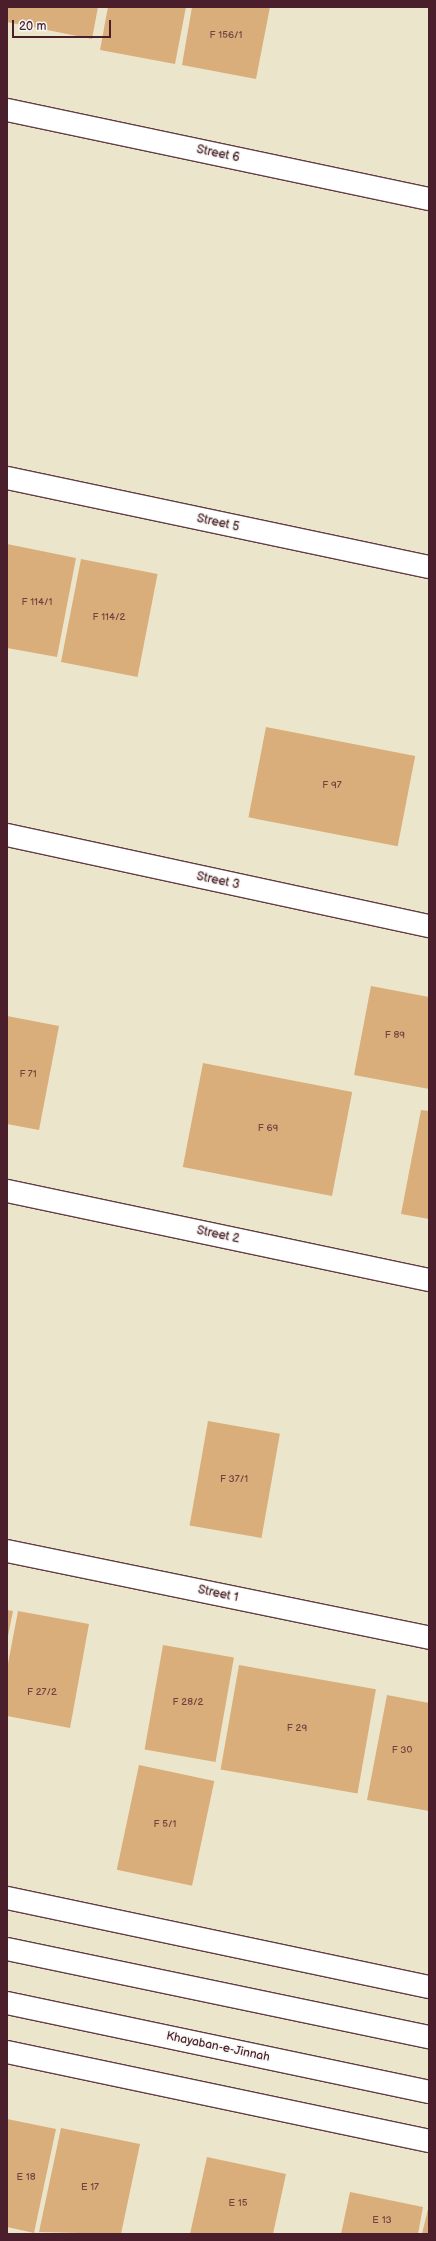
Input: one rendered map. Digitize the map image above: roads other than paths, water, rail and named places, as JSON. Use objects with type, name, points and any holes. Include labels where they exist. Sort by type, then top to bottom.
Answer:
[{"type":"street","name":"Street 6","points":[[7,110],[429,199]]},
{"type":"street","name":"Street 5","points":[[7,478],[429,567]]},
{"type":"street","name":"Street 3","points":[[7,835],[429,926]]},
{"type":"street","name":"Street 2","points":[[7,1191],[429,1280]]},
{"type":"street","name":"Street 1","points":[[7,1551],[429,1638]]},
{"type":"street","points":[[7,1898],[429,1987]]},
{"type":"street","points":[[7,1949],[429,2037]]},
{"type":"street","name":"Khayaban-e-Jinnah","points":[[7,2003],[429,2092]]},
{"type":"street","points":[[7,2052],[429,2141]]}]
